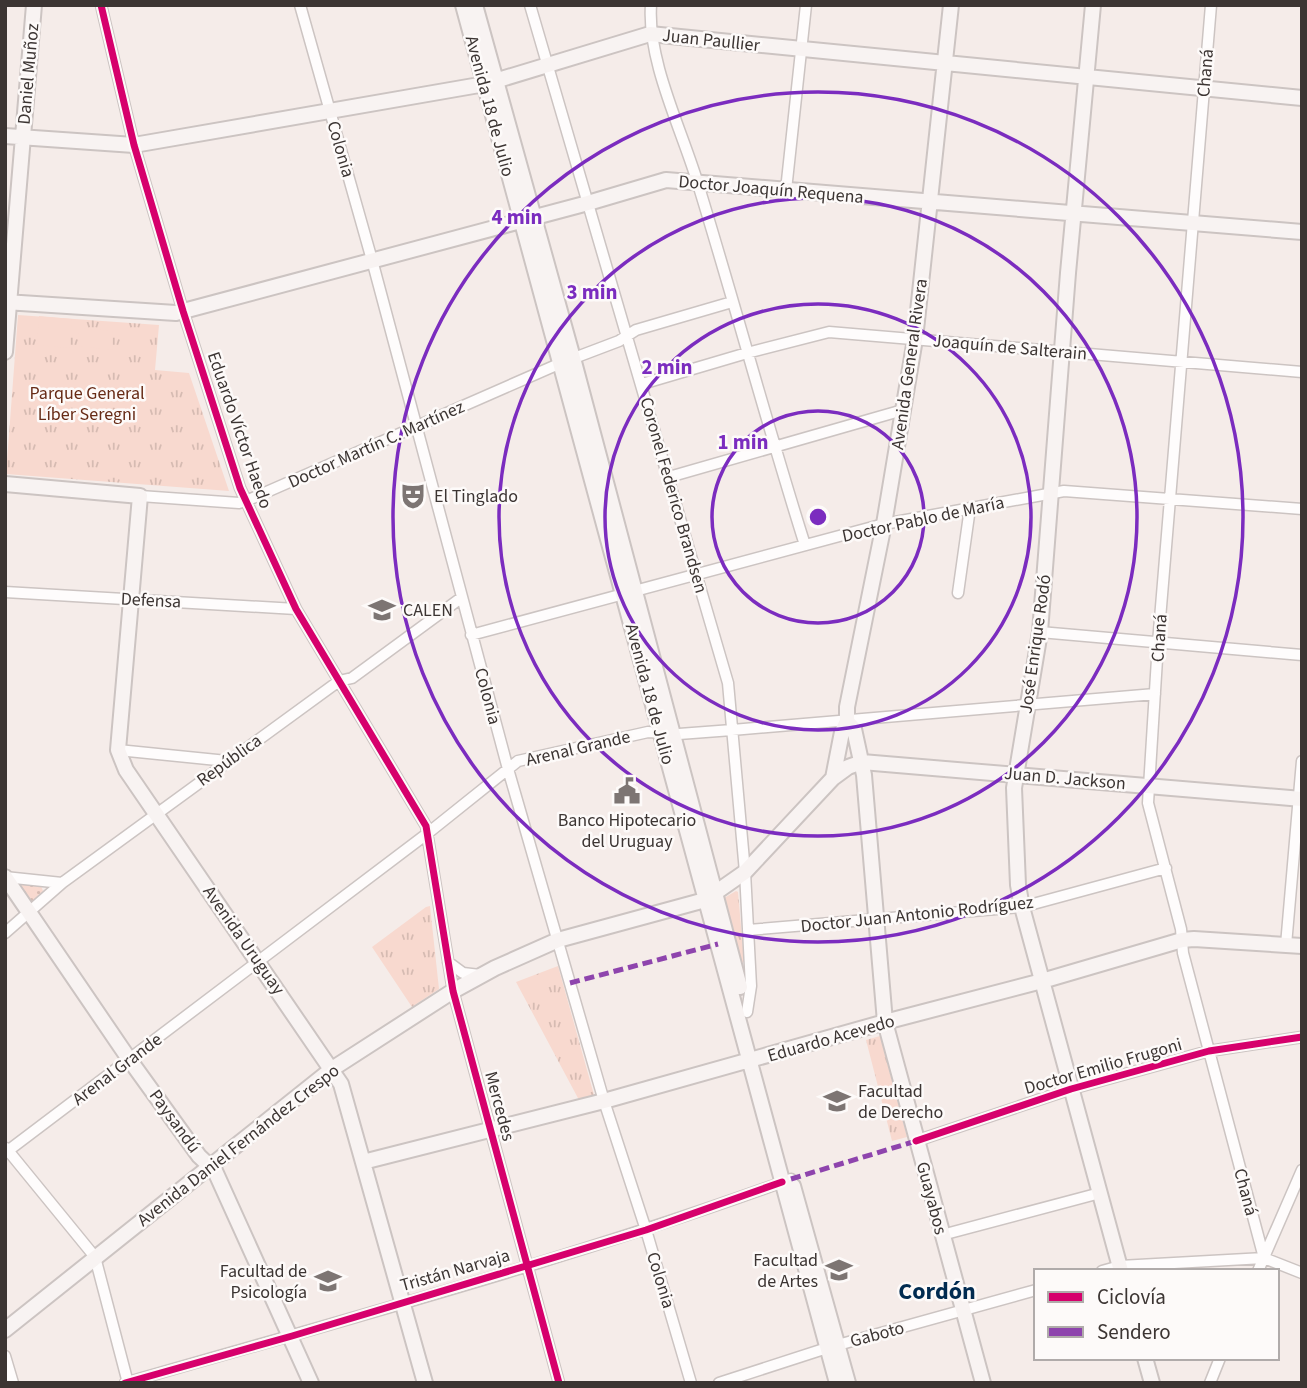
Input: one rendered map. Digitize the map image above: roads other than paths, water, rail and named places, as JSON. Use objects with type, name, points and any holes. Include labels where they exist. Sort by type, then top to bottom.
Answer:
[{"type":"street","name":"Daniel Muñoz","points":[[5,352],[7,302],[34,5]]},
{"type":"street","name":"Eduardo Víctor Haedo","points":[[101,5],[134,145],[183,311],[246,501],[296,608],[426,826],[428,834]]},
{"type":"street","name":"Colonia","points":[[300,5],[418,427],[508,769],[604,1101],[646,1230],[691,1383]]},
{"type":"street","name":"Avenida 18 de Julio","points":[[463,5],[490,82]]},
{"type":"street","name":"Avenida 18 de Julio","points":[[475,5],[490,82],[832,1346],[837,1383]]},
{"type":"street","name":"Coronel Federico Brandsen","points":[[530,5],[728,683],[745,872]]},
{"type":"street","points":[[651,5],[650,34],[653,48],[698,182],[805,545]]},
{"type":"street","points":[[786,190],[806,5]]},
{"type":"street","name":"Avenida General Rivera","points":[[833,778],[842,732],[847,721],[847,707],[884,524],[915,339],[951,5]]},
{"type":"street","name":"José Enrique Rodó","points":[[1093,5],[1040,632],[1014,788],[1022,907],[1120,1268]]},
{"type":"street","name":"Chaná","points":[[1211,5],[1158,643],[1148,803],[1166,868],[1183,953],[1264,1258]]},
{"type":"street","name":"Juan Paullier","points":[[5,136],[134,145],[490,82],[650,34],[1302,98]]},
{"type":"street","name":"Doctor Joaquín Requena","points":[[7,302],[170,314],[588,203],[658,181],[698,182],[1302,232]]},
{"type":"street","name":"Doctor Martín C. Martínez","points":[[5,484],[239,503],[626,337],[636,330],[732,302]]},
{"type":"street","name":"Joaquín de Salterain","points":[[642,384],[822,333],[1302,372]]},
{"type":"street","points":[[669,477],[903,410]]},
{"type":"street","name":"Doctor Pablo de María","points":[[471,635],[884,524],[1064,491],[1302,509]]},
{"type":"street","points":[[140,496],[118,750],[227,761]]},
{"type":"street","points":[[958,593],[970,508]]},
{"type":"street","name":"Defensa","points":[[5,592],[296,608]]},
{"type":"street","name":"República","points":[[5,933],[62,883],[155,813],[339,681],[352,678],[461,598]]},
{"type":"street","points":[[1040,632],[1302,655]]},
{"type":"street","name":"Arenal Grande","points":[[6,1151],[428,834],[523,759],[648,732],[732,730],[1155,694]]},
{"type":"street","name":"Avenida General Rivera","points":[[847,721],[854,729],[862,762]]},
{"type":"street","name":"Avenida Uruguay","points":[[118,750],[126,770],[341,1084],[425,1383]]},
{"type":"street","points":[[1286,945],[1302,761]]},
{"type":"street","points":[[710,897],[745,872],[833,778],[848,766],[862,762]]},
{"type":"street","name":"Juan D. Jackson","points":[[862,762],[1300,798]]},
{"type":"street","name":"Guayabos","points":[[862,762],[884,1022],[983,1383]]},
{"type":"street","name":"Mercedes","points":[[428,834],[453,991],[559,1383]]},
{"type":"street","name":"Doctor Juan Antonio Rodríguez","points":[[748,930],[1022,907],[1166,868]]},
{"type":"street","name":"Avenida 18 de Julio","points":[[745,872],[751,986],[747,1012]]},
{"type":"street","points":[[5,877],[62,883]]},
{"type":"street","name":"Paysandú","points":[[5,877],[199,1156],[211,1166],[292,1336],[311,1383]]},
{"type":"street","name":"Avenida 18 de Julio","points":[[710,897],[747,1012],[754,1059]]},
{"type":"street","name":"Avenida Daniel Fernández Crespo","points":[[5,1331],[332,1069],[453,991],[481,975],[558,940],[710,897]]},
{"type":"street","name":"Eduardo Acevedo","points":[[363,1162],[604,1101],[1182,940],[1302,946]]},
{"type":"street","points":[[448,962],[463,973],[481,975]]},
{"type":"street","name":"Doctor Emilio Frugoni","points":[[916,1140],[1071,1089],[1209,1051],[1302,1037]]},
{"type":"street","points":[[6,1151],[95,1257],[127,1382]]},
{"type":"street","points":[[1259,1269],[1302,1170]]},
{"type":"street","name":"Tristán Narvaja","points":[[127,1382],[292,1336],[646,1230],[787,1181]]},
{"type":"street","points":[[942,1235],[1100,1193]]},
{"type":"street","points":[[1120,1268],[1264,1258],[1302,1273]]},
{"type":"street","name":"Gaboto","points":[[719,1383],[832,1346],[1034,1291]]},
{"type":"street","name":"Avenida 18 de Julio","points":[[832,1346],[848,1383]]},
{"type":"street","points":[[5,1356],[13,1383]]},
{"type":"street","points":[[1146,1360],[1152,1383]]},
{"type":"street","points":[[1210,1383],[1219,1360]]},
{"type":"place","name":"El Tinglado","points":[[413,496]]},
{"type":"place","name":"CALEN","points":[[382,610]]},
{"type":"place","name":"Banco Hipotecario del Uruguay","points":[[627,791]]},
{"type":"place","name":"Facultad de Derecho","points":[[837,1101]]},
{"type":"place","name":"Facultad de Artes","points":[[839,1270]]},
{"type":"place","name":"Facultad de Psicología","points":[[328,1281]]},
{"type":"district","name":"Cordón","points":[[937,1291]]},
{"type":"park label","name":"Parque General Líber Seregni","points":[[87,403]]}]
